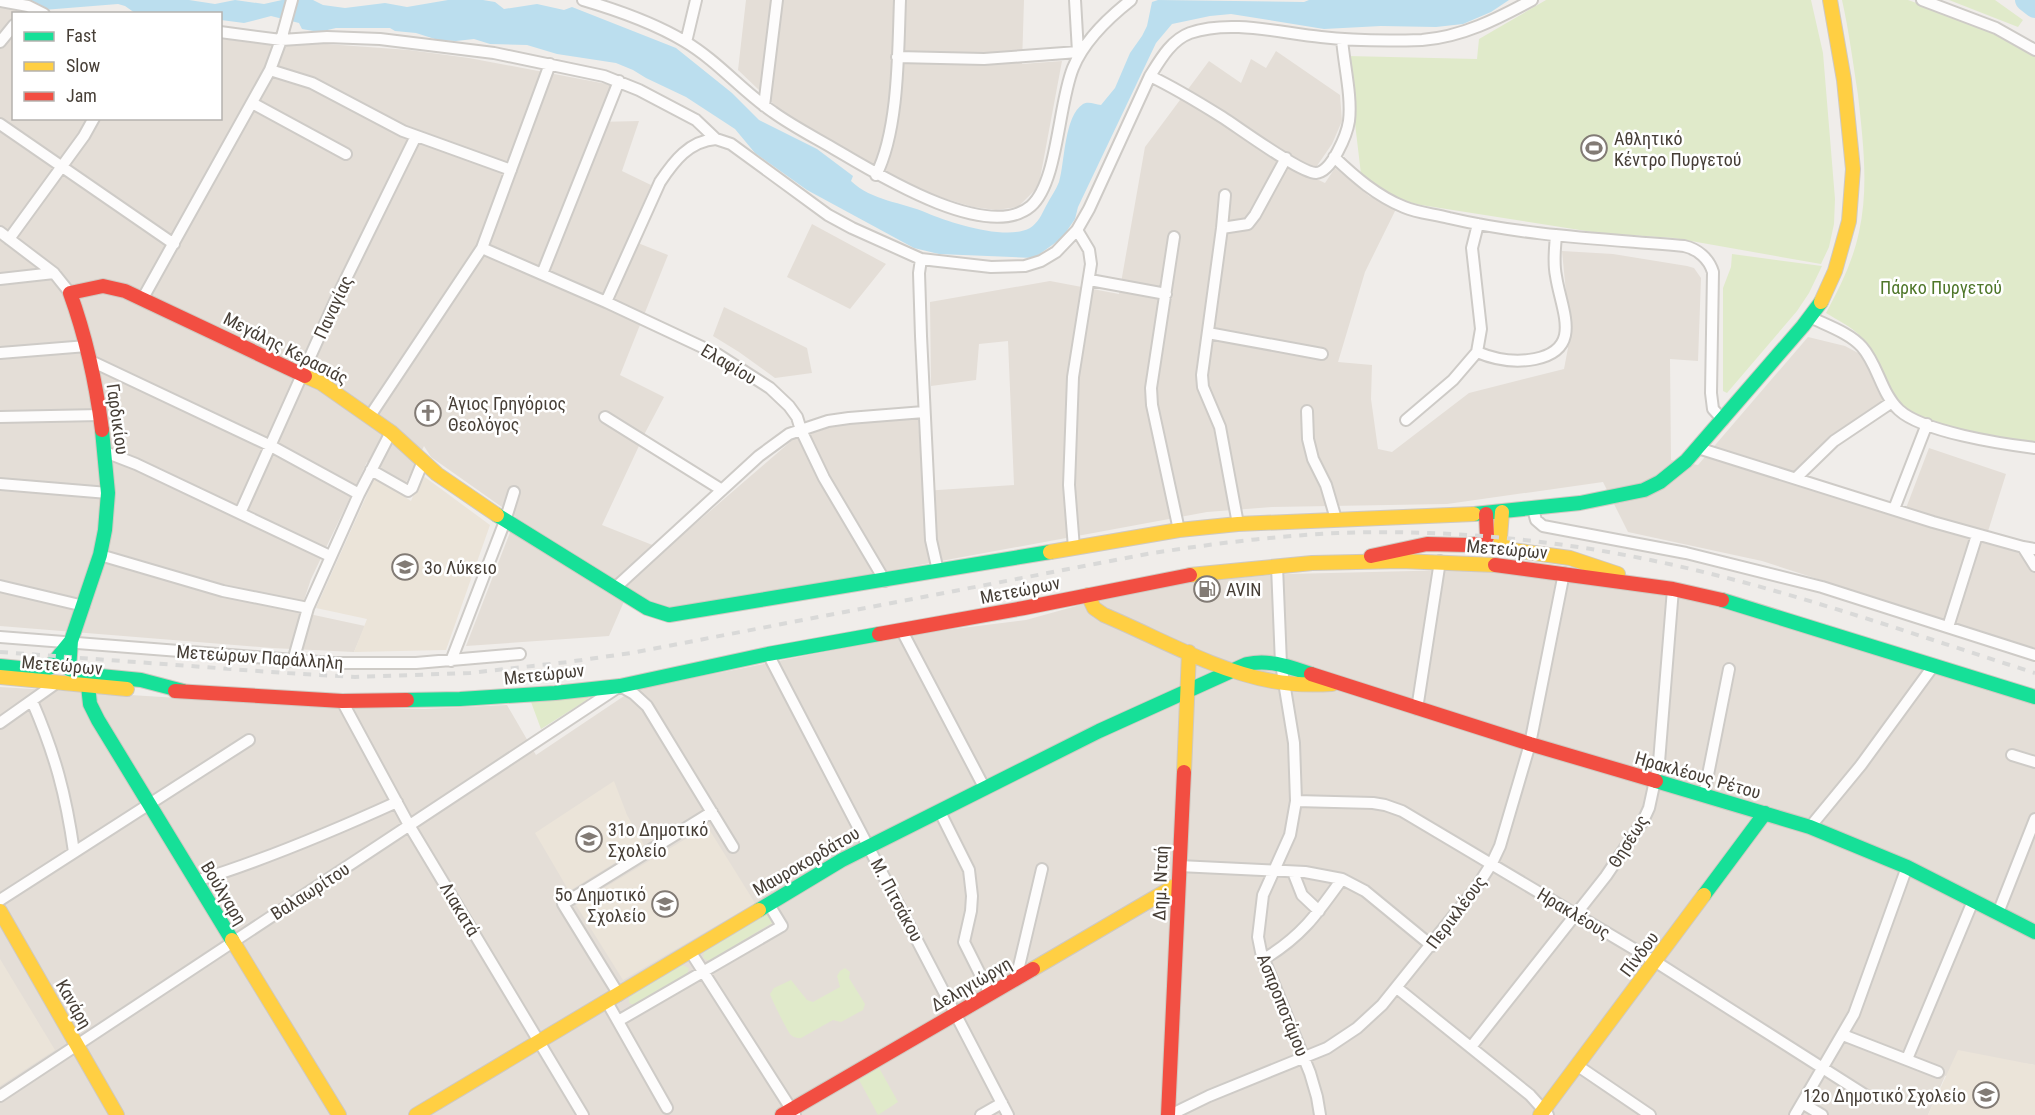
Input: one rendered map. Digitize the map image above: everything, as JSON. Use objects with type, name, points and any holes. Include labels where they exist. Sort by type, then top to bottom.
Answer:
[{"type":"street","points":[[143,298],[270,70],[292,0]]},
{"type":"street","points":[[583,0],[647,24],[686,42],[723,69],[764,106],[876,175],[921,197],[954,208],[996,217],[1020,213],[1036,200],[1047,183],[1070,78],[1079,53],[1098,31],[1131,0]]},
{"type":"street","points":[[686,42],[696,0]]},
{"type":"street","points":[[764,106],[777,0]]},
{"type":"street","points":[[876,175],[886,151],[890,131],[900,0]]},
{"type":"street","points":[[1075,0],[1079,53]]},
{"type":"street","points":[[222,32],[281,40],[327,37],[380,39],[494,53],[619,81],[696,120],[716,139],[731,144],[828,215],[852,228],[921,259],[991,267],[1025,266],[1041,261],[1056,252],[1077,230],[1089,209],[1150,76],[1177,40],[1190,33],[1227,28],[1342,39],[1423,39],[1458,35],[1471,31],[1532,0]]},
{"type":"street","name":"Μεγάλης Κερασιάς","points":[[70,293],[104,286],[120,289],[303,373],[332,389],[370,416],[446,481],[505,521],[652,611],[669,615],[885,581],[1179,530],[1238,524],[1486,514],[1580,503],[1644,490],[1675,472],[1723,420],[1825,296],[1835,271],[1849,221],[1852,199],[1851,142],[1841,62],[1830,0]]},
{"type":"street","points":[[1922,0],[1996,28],[2035,50]]},
{"type":"street","points":[[0,1],[25,10]]},
{"type":"street","points":[[0,42],[12,27]]},
{"type":"street","points":[[1150,76],[1178,90],[1286,158],[1316,173],[1323,170],[1334,157],[1346,133],[1349,120],[1342,39]]},
{"type":"street","points":[[897,57],[984,59],[1079,53]]},
{"type":"street","points":[[370,416],[482,248],[550,64]]},
{"type":"street","points":[[270,70],[312,83],[416,136],[510,170]]},
{"type":"street","points":[[542,274],[619,81]]},
{"type":"street","points":[[252,103],[346,154]]},
{"type":"street","points":[[4,235],[62,167],[93,120]]},
{"type":"street","points":[[0,124],[174,244]]},
{"type":"street","name":"Παναγίας","points":[[240,513],[336,299],[416,136]]},
{"type":"street","points":[[606,302],[660,182],[672,164],[685,151],[698,143],[716,139]]},
{"type":"street","points":[[1334,157],[1367,186],[1406,207],[1478,224],[1556,235],[1684,246],[1695,250],[1708,260],[1713,272],[1711,393],[1713,409],[1723,420]]},
{"type":"street","points":[[1222,228],[1248,224],[1286,158]]},
{"type":"street","points":[[1225,195],[1204,357],[1203,387],[1220,427],[1238,524]]},
{"type":"street","points":[[1406,420],[1453,380],[1477,352],[1481,329],[1472,248],[1478,224]]},
{"type":"street","points":[[1074,548],[1069,485],[1072,377],[1091,264],[1089,250],[1077,230]]},
{"type":"street","name":"Γαρδικίου","points":[[4,235],[54,273],[70,293],[91,361],[100,415],[108,493],[105,530],[100,555],[71,641]]},
{"type":"street","points":[[1477,352],[1494,360],[1527,361],[1551,356],[1560,347],[1565,338],[1566,328],[1555,274],[1556,235]]},
{"type":"street","points":[[1174,237],[1152,396],[1179,530]]},
{"type":"street","name":"Ελαφίου","points":[[482,248],[717,354],[770,388],[797,417],[824,478],[885,581]]},
{"type":"street","points":[[921,259],[924,412],[931,540],[938,571]]},
{"type":"street","points":[[0,279],[54,273]]},
{"type":"street","points":[[1090,280],[1166,294]]},
{"type":"street","points":[[1810,317],[1861,346],[1892,402],[1906,415],[1927,424],[1975,437],[2035,448]]},
{"type":"street","points":[[1208,333],[1322,354]]},
{"type":"street","points":[[0,352],[87,346]]},
{"type":"street","points":[[91,361],[271,447],[359,494]]},
{"type":"street","points":[[1796,478],[1834,441],[1892,402]]},
{"type":"street","points":[[1307,411],[1308,439],[1313,459],[1326,485],[1336,519]]},
{"type":"street","points":[[615,588],[777,442],[801,430],[849,418],[924,412]]},
{"type":"street","points":[[0,417],[100,415]]},
{"type":"street","points":[[605,417],[722,490]]},
{"type":"street","points":[[1894,509],[1927,424]]},
{"type":"street","points":[[293,661],[308,608],[330,556],[391,432]]},
{"type":"street","points":[[1698,448],[1977,535],[2035,549]]},
{"type":"street","points":[[105,452],[136,464],[330,556]]},
{"type":"street","points":[[371,470],[408,491],[412,489],[423,461]]},
{"type":"street","points":[[0,484],[108,493]]},
{"type":"street","points":[[451,661],[514,492]]},
{"type":"street","points":[[1533,509],[1534,517],[1539,523],[1551,528],[1723,561],[1822,587],[2035,655]]},
{"type":"street","points":[[1502,512],[1500,538],[1502,544],[1512,549],[1570,558],[1669,589]]},
{"type":"street","points":[[1354,562],[1390,550],[1483,543],[1487,537],[1486,514]]},
{"type":"street","points":[[1948,627],[1977,535]]},
{"type":"street","points":[[2023,547],[2035,566]]},
{"type":"street","points":[[100,555],[223,591],[308,608]]},
{"type":"street","points":[[1417,709],[1440,561]]},
{"type":"street","name":"Μετεώρων","points":[[0,677],[88,687],[342,700],[508,697],[620,686],[768,654],[902,631],[1185,575],[1277,566],[1440,561],[1564,573],[1669,589],[1731,602],[2035,697]]},
{"type":"street","name":"Ασπροποτάμου","points":[[1277,566],[1281,664],[1293,743],[1296,801],[1290,835],[1263,895],[1258,937],[1264,959],[1304,1058],[1317,1097],[1320,1115]]},
{"type":"street","name":"Περικλέους","points":[[1169,1115],[1209,1096],[1304,1058],[1337,1043],[1353,1032],[1372,1016],[1397,988],[1476,888],[1492,864],[1530,744],[1564,573]]},
{"type":"street","points":[[0,586],[84,606]]},
{"type":"street","name":"Θησέως","points":[[1471,1047],[1606,876],[1643,821],[1656,781],[1669,589]]},
{"type":"street","points":[[1088,595],[1090,603],[1097,611],[1231,670],[1284,684],[1311,687],[1338,684]]},
{"type":"street","points":[[902,631],[985,789]]},
{"type":"street","name":"Μετεώρων Παράλληλη","points":[[0,637],[71,641],[293,661],[386,664],[451,661],[520,654]]},
{"type":"street","points":[[0,666],[40,670],[49,668],[71,641]]},
{"type":"street","points":[[71,641],[69,669],[80,674],[156,682],[183,691]]},
{"type":"street","name":"Δημ. Νταή","points":[[1169,1115],[1189,652]]},
{"type":"street","name":"Μ. Πιτσάκου","points":[[768,654],[1008,1115]]},
{"type":"street","name":"Μαυροκορδάτου","points":[[416,1115],[540,1043],[768,903],[868,846],[1099,731],[1231,670],[1261,661],[1281,664],[1338,684]]},
{"type":"street","points":[[1810,826],[1861,765],[1934,666]]},
{"type":"street","points":[[1704,795],[1728,669]]},
{"type":"street","points":[[0,723],[55,684]]},
{"type":"street","name":"Ηρακλέους Ρέτου","points":[[1338,684],[1530,744],[1810,826],[1907,867],[2035,932]]},
{"type":"street","points":[[620,686],[634,694],[647,706],[733,847]]},
{"type":"street","name":"Βαλαωρίτου","points":[[0,1096],[620,686]]},
{"type":"street","name":"Βούλγαρη","points":[[88,687],[90,704],[94,713],[339,1115]]},
{"type":"street","name":"Λιακατά","points":[[342,700],[410,825],[583,1115]]},
{"type":"street","points":[[32,701],[49,741],[62,781],[74,852]]},
{"type":"street","points":[[0,900],[249,740]]},
{"type":"street","points":[[2012,755],[2035,762]]},
{"type":"street","name":"Ηρακλέους","points":[[1296,801],[1373,803],[1395,807],[1656,962],[1865,1095]]},
{"type":"street","points":[[196,881],[294,847],[397,802]]},
{"type":"street","points":[[667,1108],[618,1021],[613,998],[564,904],[712,812]]},
{"type":"street","points":[[940,812],[969,870],[971,911],[964,942],[990,994]]},
{"type":"street","name":"Πίνδου","points":[[1544,1114],[1765,813]]},
{"type":"street","points":[[1998,913],[2035,819]]},
{"type":"street","points":[[1179,866],[1293,872],[1342,879],[1365,891],[1432,946]]},
{"type":"street","points":[[1795,1115],[1854,1014],[1907,867]]},
{"type":"street","points":[[1016,979],[1042,869]]},
{"type":"street","points":[[1293,872],[1302,895],[1319,911]]},
{"type":"street","points":[[1264,959],[1289,943],[1319,911],[1342,879]]},
{"type":"street","name":"Δεληγιώργη","points":[[789,1113],[1178,884]]},
{"type":"street","points":[[1907,1059],[1973,901]]},
{"type":"street","points":[[618,1021],[782,926],[768,903]]},
{"type":"street","name":"Κανάρη","points":[[0,911],[117,1115]]},
{"type":"street","points":[[690,951],[789,1113]]},
{"type":"street","points":[[1397,988],[1530,1095],[1544,1114]]},
{"type":"street","points":[[1843,1035],[1938,1072]]},
{"type":"street","points":[[1578,1066],[1650,1115]]},
{"type":"street","points":[[981,1115],[1002,1102]]},
{"type":"street","points":[[1802,1103],[1821,1115]]},
{"type":"shaded area","points":[[746,0],[1024,0],[1022,64],[1062,61],[1039,184],[1018,207],[996,210],[973,207],[918,190],[781,111],[738,70]]},
{"type":"shaded area","points":[[0,6],[21,12],[12,12],[12,120],[222,120],[222,39],[273,45],[326,44],[409,50],[469,58],[612,85],[598,122],[639,121],[622,171],[651,185],[628,239],[668,255],[620,375],[664,397],[602,525],[665,550],[797,436],[822,428],[852,423],[918,418],[923,491],[1014,485],[1008,341],[979,344],[976,380],[931,386],[930,302],[1050,281],[1119,294],[1145,147],[1209,61],[1241,83],[1251,59],[1266,68],[1276,51],[1340,95],[1342,121],[1332,144],[1310,176],[1325,183],[1335,168],[1369,196],[1396,209],[1365,272],[1338,362],[1372,365],[1371,399],[1378,449],[1392,452],[1469,393],[1564,369],[1569,323],[1562,251],[1613,254],[1687,266],[1694,268],[1701,278],[1698,361],[1670,359],[1671,460],[1698,465],[1808,337],[1845,346],[1866,359],[1887,401],[1820,447],[1788,479],[1903,516],[1929,448],[2006,474],[1985,541],[2012,547],[2029,563],[2035,559],[2035,649],[1762,561],[1628,532],[1603,482],[1447,504],[1272,507],[1207,512],[751,596],[666,608],[657,607],[629,590],[609,636],[466,646],[516,517],[431,457],[424,446],[405,485],[367,462],[311,579],[300,612],[365,626],[354,652],[272,648],[0,626]]},
{"type":"shaded area","points":[[812,224],[886,264],[850,309],[787,277]]},
{"type":"shaded area","points":[[724,307],[807,348],[812,373],[775,378],[713,336]]},
{"type":"shaded area","name":"3ο Λύκειο","points":[[422,475],[490,525],[446,650],[354,652],[367,619],[316,608],[375,477],[411,501]]},
{"type":"shaded area","points":[[1455,570],[1504,573],[1632,588],[1692,600],[1845,644],[2035,704],[2035,1065],[2013,1062],[1945,1076],[1928,1115],[0,1115],[0,687],[323,707],[425,709],[507,705],[536,755],[633,690],[914,634],[1026,620],[1116,595],[1200,581],[1289,574]]},
{"type":"shaded area","name":"31ο Δημοτικό Σχολείο","points":[[614,781],[627,815],[644,845],[569,891],[535,833]]},
{"type":"shaded area","name":"5ο Δημοτικό Σχολείο","points":[[707,826],[755,903],[623,980],[576,905]]},
{"type":"shaded area","points":[[0,959],[55,1050],[0,1086]]},
{"type":"shaded area","name":"12ο Δημοτικό Σχολείο","points":[[1958,1050],[2035,1065],[2035,1115],[1928,1115]]},
{"type":"green space","name":"Αθλητικό Κέντρο Πυργετού","points":[[1546,0],[1811,0],[1823,53],[1835,199],[1834,224],[1829,247],[1821,264],[1674,238],[1599,233],[1421,205],[1388,197],[1361,174],[1347,56],[1477,59],[1479,39]]},
{"type":"green space","name":"Πάρκο Πυργετού","points":[[1842,0],[1908,0],[1982,26],[2035,56],[2035,443],[1940,424],[1906,409],[1891,393],[1866,343],[1848,326],[1826,313],[1850,264],[1859,232],[1864,198],[1862,129]]},
{"type":"green space","points":[[1949,0],[1995,0],[2023,20],[2018,27]]},
{"type":"green space","points":[[1732,254],[1822,266],[1797,311],[1727,393],[1723,391],[1723,288],[1731,267]]},
{"type":"green space","points":[[589,696],[587,700],[541,729],[531,702]]},
{"type":"green space","points":[[769,914],[773,920],[772,923],[709,961],[703,958],[704,952]]},
{"type":"green space","points":[[682,965],[689,968],[687,974],[634,1005],[629,1003],[629,997]]},
{"type":"green space","points":[[845,968],[850,972],[849,978],[865,1004],[863,1010],[841,1022],[833,1020],[801,1038],[791,1035],[770,994],[774,988],[791,980],[807,1000],[813,1002],[840,987],[837,976]]},
{"type":"green space","points":[[878,1066],[898,1102],[878,1115],[858,1078]]},
{"type":"water","points":[[25,0],[189,0],[215,4],[235,0],[264,4],[282,0],[313,0],[323,5],[345,8],[385,3],[407,7],[448,0],[483,0],[495,2],[504,9],[537,4],[564,10],[572,7],[676,48],[732,93],[759,120],[817,149],[853,176],[851,181],[868,193],[964,226],[1007,233],[1030,228],[1039,218],[1059,182],[1072,118],[1085,103],[1101,105],[1115,88],[1130,53],[1147,26],[1152,2],[1158,0],[1304,2],[1309,0],[1509,0],[1491,12],[1463,24],[1436,27],[1381,26],[1324,29],[1231,14],[1172,24],[1156,43],[1078,207],[1075,219],[1062,238],[1034,258],[939,254],[914,248],[807,190],[755,153],[735,129],[686,97],[616,63],[557,54],[527,45],[490,44],[474,39],[438,40],[390,28],[336,28],[319,32],[302,29],[299,23],[271,16],[244,23],[222,20],[222,12],[134,12],[118,4],[43,10]]},
{"type":"waterway","points":[[2026,0],[2035,7]]},
{"type":"railway","points":[[0,652],[355,677],[470,673],[631,653],[1147,554],[1266,538],[1378,532],[1457,534],[1537,541],[1655,561],[1799,598],[2035,673]]},
{"type":"traffic: fast","points":[[1474,514],[1580,503],[1644,490],[1660,482],[1686,461],[1803,326],[1821,302]]},
{"type":"traffic: fast","points":[[102,430],[108,493],[105,530],[100,555],[71,641],[69,669],[80,674],[141,680],[183,691]]},
{"type":"traffic: fast","points":[[497,515],[647,608],[669,615],[1050,552]]},
{"type":"traffic: fast","points":[[1722,600],[2035,697]]},
{"type":"traffic: fast","points":[[407,700],[555,693],[620,686],[768,654],[879,634]]},
{"type":"traffic: fast","points":[[0,666],[40,670],[49,668],[71,641]]},
{"type":"traffic: fast","points":[[759,910],[842,860],[1099,731],[1247,664],[1272,663],[1311,674]]},
{"type":"traffic: fast","points":[[88,686],[90,704],[98,720],[232,940]]},
{"type":"traffic: fast","points":[[1656,781],[1810,827],[1907,867],[2035,932]]},
{"type":"traffic: fast","points":[[1704,895],[1765,813]]},
{"type":"traffic: slow","points":[[1821,302],[1835,271],[1849,221],[1853,169],[1844,80],[1830,0]]},
{"type":"traffic: slow","points":[[305,376],[321,383],[391,432],[437,474],[497,515]]},
{"type":"traffic: slow","points":[[1502,512],[1500,538],[1502,544],[1512,550],[1570,558],[1618,574]]},
{"type":"traffic: slow","points":[[1050,552],[1179,530],[1238,524],[1474,514]]},
{"type":"traffic: slow","points":[[1190,575],[1312,563],[1401,561],[1495,565]]},
{"type":"traffic: slow","points":[[1088,595],[1094,608],[1104,615],[1207,661],[1250,676],[1280,682],[1332,684]]},
{"type":"traffic: slow","points":[[1184,772],[1189,652]]},
{"type":"traffic: slow","points":[[0,677],[127,689]]},
{"type":"traffic: slow","points":[[1033,969],[1178,884]]},
{"type":"traffic: slow","points":[[1540,1115],[1704,895]]},
{"type":"traffic: slow","points":[[416,1115],[759,910]]},
{"type":"traffic: slow","points":[[0,911],[117,1115]]},
{"type":"traffic: slow","points":[[232,940],[339,1115]]},
{"type":"traffic: jam","points":[[102,430],[90,360],[70,293],[103,286],[125,291],[305,376]]},
{"type":"traffic: jam","points":[[1371,556],[1427,544],[1483,543],[1487,537],[1486,514]]},
{"type":"traffic: jam","points":[[1495,565],[1673,589],[1722,600]]},
{"type":"traffic: jam","points":[[879,634],[1190,575]]},
{"type":"traffic: jam","points":[[1311,674],[1530,744],[1656,781]]},
{"type":"traffic: jam","points":[[175,691],[342,701],[407,700]]},
{"type":"traffic: jam","points":[[1168,1115],[1184,772]]},
{"type":"traffic: jam","points":[[782,1115],[1033,969]]},
{"type":"place","name":"Αθλητικό Κέντρο Πυργετού","points":[[1594,148]]},
{"type":"place","name":"Άγιος Γρηγόριος Θεολόγος","points":[[428,413]]},
{"type":"place","name":"3ο Λύκειο","points":[[405,567]]},
{"type":"place","name":"AVIN","points":[[1207,589]]},
{"type":"place","name":"31ο Δημοτικό Σχολείο","points":[[589,839]]},
{"type":"place","name":"5ο Δημοτικό Σχολείο","points":[[665,904]]},
{"type":"place","name":"12ο Δημοτικό Σχολείο","points":[[1986,1095]]}]
